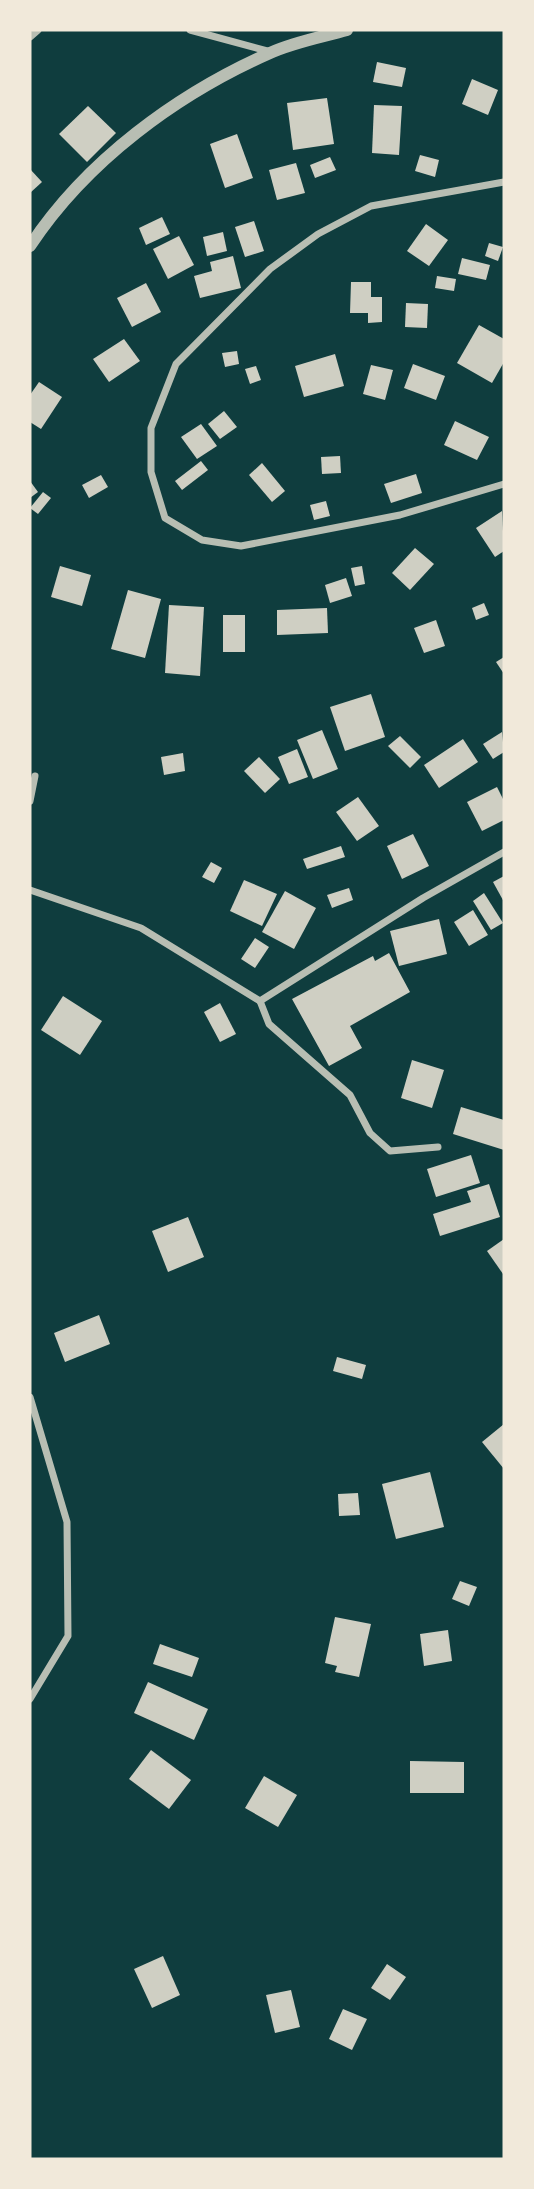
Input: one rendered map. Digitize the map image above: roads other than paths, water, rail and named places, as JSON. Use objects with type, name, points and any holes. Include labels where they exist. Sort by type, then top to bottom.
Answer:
[{"type":"street","points":[[30,37],[38,30]]},
{"type":"street","points":[[190,30],[271,52]]},
{"type":"street","points":[[30,246],[45,223],[110,155],[176,103],[271,52],[347,30]]},
{"type":"street","points":[[504,182],[371,206],[318,234],[270,269],[176,364],[151,428],[151,472],[165,518],[202,540],[241,546],[400,515],[504,484]]},
{"type":"street","points":[[30,801],[35,776]]},
{"type":"street","points":[[260,1000],[423,898],[504,852]]},
{"type":"street","points":[[30,890],[141,928],[260,1000],[269,1024],[350,1095],[370,1133],[390,1151],[438,1147]]},
{"type":"street","points":[[30,1397],[67,1522],[68,1636],[30,1699]]}]
